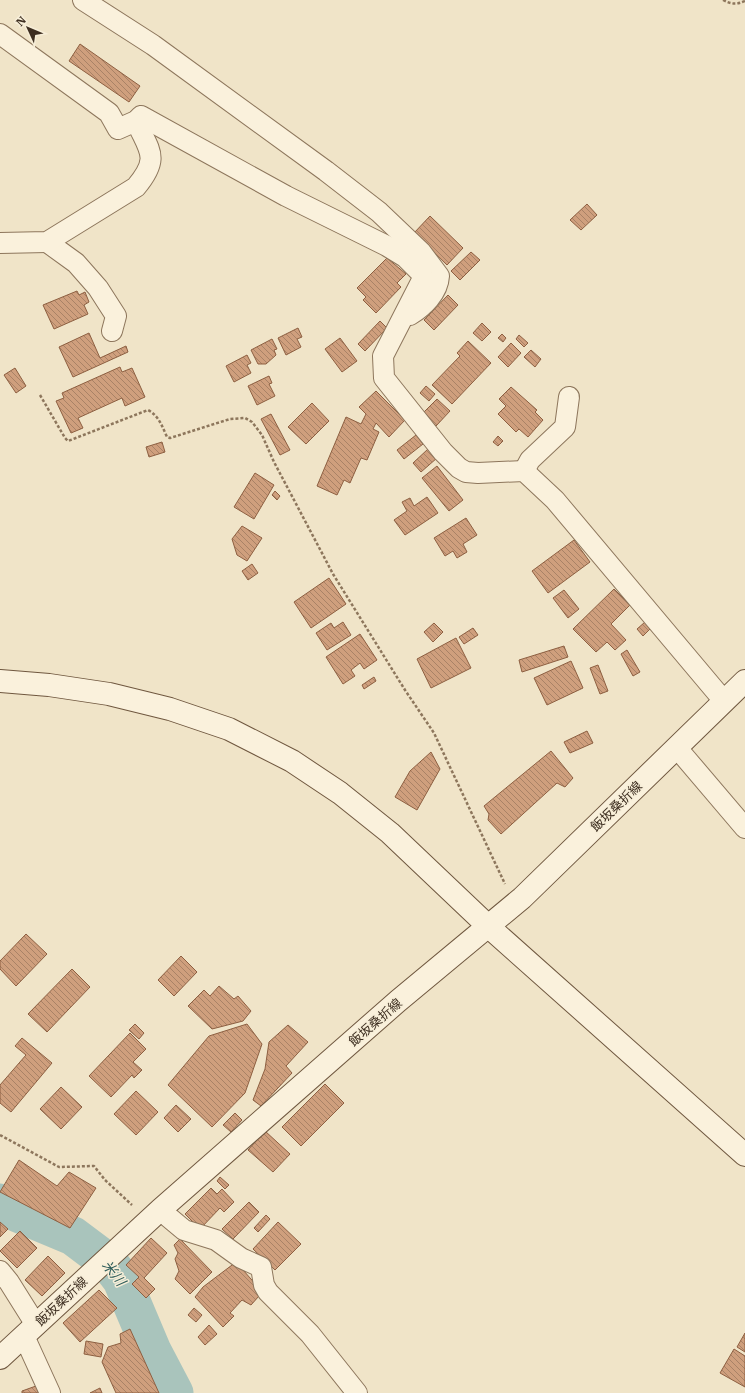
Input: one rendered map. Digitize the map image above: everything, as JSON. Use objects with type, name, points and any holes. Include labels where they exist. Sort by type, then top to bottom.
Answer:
[{"type":"main road","points":[[0,681],[49,685],[109,694],[170,709],[229,729],[292,761],[340,793],[390,833],[489,927],[745,1155]]},
{"type":"main road","name":"飯坂桑折線","points":[[0,1358],[107,1258],[398,1001],[489,927],[745,681]]},
{"type":"street","points":[[82,0],[153,45],[326,171],[379,212],[421,252],[439,276],[439,284],[419,310],[402,318]]},
{"type":"street","points":[[0,34],[109,112],[118,129],[136,121],[141,116],[286,196],[387,246],[405,257],[422,274],[422,280],[383,356],[383,371],[388,384],[443,452],[459,468],[466,472],[478,473],[524,471],[555,500],[724,701]]},
{"type":"street","points":[[0,243],[48,242],[136,187],[146,176],[152,158],[147,142],[136,121]]},
{"type":"street","points":[[48,242],[76,263],[98,288],[116,316],[112,331]]},
{"type":"street","points":[[524,471],[530,460],[564,427],[569,397]]},
{"type":"street","points":[[676,748],[745,828]]},
{"type":"street","points":[[153,1217],[184,1230],[216,1240],[241,1258],[261,1267],[264,1285],[268,1292],[310,1334],[357,1393]]},
{"type":"street","points":[[0,1271],[10,1282],[30,1330],[50,1393]]},
{"type":"path","points":[[723,0],[738,4],[745,1]]},
{"type":"path","points":[[40,395],[68,441],[148,410],[154,413],[167,437],[170,438],[230,419],[245,418],[252,422],[262,435],[274,462],[333,574],[405,690],[434,733],[514,904]]},
{"type":"path","points":[[0,1135],[58,1167],[94,1166],[105,1180],[132,1205],[153,1217]]},
{"type":"building","points":[[80,44],[140,86],[129,102],[69,61]]},
{"type":"building","points":[[587,204],[597,215],[581,230],[570,220]]},
{"type":"building","points":[[430,216],[463,248],[447,265],[414,233]]},
{"type":"building","points":[[471,252],[480,260],[460,280],[451,271]]},
{"type":"building","points":[[387,258],[406,274],[397,283],[401,287],[376,313],[363,300],[366,297],[357,288]]},
{"type":"building","points":[[77,291],[79,295],[85,292],[89,302],[84,305],[88,314],[54,329],[43,305]]},
{"type":"building","points":[[448,295],[458,305],[434,330],[424,320]]},
{"type":"building","points":[[380,321],[387,328],[365,351],[358,344]]},
{"type":"building","points":[[482,323],[491,332],[482,341],[473,333]]},
{"type":"building","points":[[298,328],[302,337],[297,339],[301,347],[286,355],[278,338]]},
{"type":"building","points":[[89,333],[100,358],[126,346],[128,352],[73,377],[59,347]]},
{"type":"building","points":[[502,334],[506,338],[503,342],[498,338]]},
{"type":"building","points":[[519,335],[528,343],[524,347],[516,339]]},
{"type":"building","points":[[340,338],[357,361],[342,372],[325,349]]},
{"type":"building","points":[[272,339],[277,349],[274,350],[276,355],[266,364],[258,364],[251,350]]},
{"type":"building","points":[[468,341],[491,363],[452,404],[432,385],[460,356],[457,353]]},
{"type":"building","points":[[511,343],[521,353],[508,367],[498,357]]},
{"type":"building","points":[[531,350],[541,359],[535,367],[524,357]]},
{"type":"building","points":[[247,355],[251,363],[247,365],[251,373],[234,382],[226,366]]},
{"type":"building","points":[[120,367],[122,372],[132,368],[145,397],[125,406],[122,398],[78,418],[83,428],[71,433],[56,401],[64,398],[62,393]]},
{"type":"building","points":[[15,368],[26,386],[16,393],[4,375]]},
{"type":"building","points":[[269,376],[272,383],[269,384],[275,396],[257,405],[248,386]]},
{"type":"building","points":[[426,386],[435,394],[429,401],[420,393]]},
{"type":"building","points":[[511,387],[537,410],[535,412],[543,420],[528,437],[519,429],[516,432],[498,414],[506,406],[499,399]]},
{"type":"building","points":[[376,391],[405,420],[389,437],[376,423],[373,429],[379,432],[367,460],[361,458],[350,483],[344,480],[337,495],[317,486],[346,417],[361,424],[366,414],[359,407]]},
{"type":"building","points":[[437,399],[450,411],[436,426],[423,413]]},
{"type":"building","points":[[312,403],[329,421],[306,444],[288,427]]},
{"type":"building","points":[[271,414],[290,450],[280,455],[261,419]]},
{"type":"building","points":[[416,435],[423,444],[404,459],[397,450]]},
{"type":"building","points":[[498,436],[503,441],[498,446],[493,442]]},
{"type":"building","points":[[162,442],[165,452],[149,457],[146,447]]},
{"type":"building","points":[[428,449],[437,458],[421,472],[413,463]]},
{"type":"building","points":[[437,466],[463,500],[449,511],[422,478]]},
{"type":"building","points":[[255,473],[274,485],[254,519],[234,507]]},
{"type":"building","points":[[275,491],[280,496],[277,500],[272,495]]},
{"type":"building","points":[[427,497],[438,513],[405,535],[394,520],[407,511],[402,502],[410,498],[414,506]]},
{"type":"building","points":[[466,518],[477,535],[463,544],[467,552],[457,558],[453,551],[445,556],[434,538]]},
{"type":"building","points":[[242,526],[262,538],[247,561],[237,555],[232,539]]},
{"type":"building","points":[[574,540],[590,562],[548,593],[532,571]]},
{"type":"building","points":[[252,564],[258,573],[248,580],[242,571]]},
{"type":"building","points":[[329,578],[346,604],[311,628],[294,602]]},
{"type":"building","points":[[614,589],[630,605],[611,624],[626,640],[615,650],[607,642],[596,652],[573,629]]},
{"type":"building","points":[[564,590],[579,609],[568,618],[553,598]]},
{"type":"building","points":[[343,622],[351,635],[327,650],[316,633],[331,623],[334,628]]},
{"type":"building","points":[[645,622],[651,628],[643,636],[637,629]]},
{"type":"building","points":[[434,623],[443,632],[433,642],[424,632]]},
{"type":"building","points":[[473,628],[478,635],[464,644],[459,637]]},
{"type":"building","points":[[360,634],[377,660],[364,669],[360,663],[351,670],[355,676],[343,684],[326,657]]},
{"type":"building","points":[[456,638],[471,668],[431,688],[417,659]]},
{"type":"building","points":[[564,646],[568,657],[522,672],[519,660]]},
{"type":"building","points":[[627,650],[640,672],[633,676],[621,654]]},
{"type":"building","points":[[571,661],[583,688],[547,705],[534,678]]},
{"type":"building","points":[[598,665],[608,691],[600,694],[590,668]]},
{"type":"building","points":[[374,677],[376,681],[364,689],[362,685]]},
{"type":"building","points":[[587,731],[593,743],[570,753],[564,742]]},
{"type":"building","points":[[551,751],[573,778],[565,787],[557,783],[501,834],[488,820],[489,814],[484,806]]},
{"type":"building","points":[[431,752],[440,769],[417,810],[395,797],[410,771]]},
{"type":"building","points":[[26,934],[47,954],[16,986],[0,969],[0,961]]},
{"type":"building","points":[[181,956],[197,972],[174,996],[158,980]]},
{"type":"building","points":[[72,969],[90,987],[47,1032],[28,1014]]},
{"type":"building","points":[[219,986],[234,999],[238,996],[251,1011],[243,1021],[212,1029],[188,1006],[204,990],[210,996]]},
{"type":"building","points":[[135,1024],[144,1033],[139,1039],[129,1030]]},
{"type":"building","points":[[247,1024],[262,1044],[245,1093],[212,1127],[168,1085],[209,1036]]},
{"type":"building","points":[[288,1025],[308,1042],[286,1066],[292,1073],[261,1106],[253,1100],[265,1069],[269,1042]]},
{"type":"building","points":[[130,1033],[146,1049],[133,1062],[142,1070],[134,1078],[132,1075],[111,1097],[89,1076]]},
{"type":"building","points":[[22,1038],[52,1063],[11,1112],[0,1103],[0,1085],[26,1055],[15,1046]]},
{"type":"building","points":[[325,1084],[344,1103],[301,1146],[282,1127]]},
{"type":"building","points":[[61,1087],[82,1107],[61,1129],[40,1109]]},
{"type":"building","points":[[136,1091],[158,1112],[136,1135],[114,1114]]},
{"type":"building","points":[[176,1105],[191,1119],[178,1132],[164,1118]]},
{"type":"building","points":[[235,1113],[242,1120],[231,1132],[223,1125]]},
{"type":"building","points":[[265,1131],[290,1154],[273,1172],[248,1150]]},
{"type":"building","points":[[19,1160],[57,1186],[69,1172],[96,1188],[70,1228],[0,1192]]},
{"type":"building","points":[[220,1177],[229,1185],[225,1189],[217,1181]]},
{"type":"building","points":[[211,1188],[217,1194],[222,1189],[234,1202],[224,1212],[220,1208],[200,1229],[185,1214]]},
{"type":"building","points":[[249,1202],[259,1212],[233,1239],[222,1229]]},
{"type":"building","points":[[266,1215],[270,1219],[258,1232],[254,1228]]},
{"type":"building","points":[[0,1222],[8,1229],[0,1237]]},
{"type":"building","points":[[278,1222],[301,1244],[275,1270],[253,1249]]},
{"type":"building","points":[[20,1231],[37,1248],[17,1268],[0,1251]]},
{"type":"building","points":[[151,1238],[167,1253],[144,1278],[155,1289],[146,1298],[132,1284],[139,1277],[126,1265]]},
{"type":"building","points":[[180,1239],[212,1272],[190,1294],[175,1279],[179,1271],[175,1259],[178,1253],[174,1245]]},
{"type":"building","points":[[48,1256],[65,1273],[42,1296],[25,1280]]},
{"type":"building","points":[[236,1262],[258,1287],[259,1296],[251,1305],[242,1300],[230,1313],[234,1316],[223,1327],[195,1297],[203,1287]]},
{"type":"building","points":[[99,1290],[117,1308],[80,1342],[63,1323]]},
{"type":"building","points":[[194,1308],[202,1315],[196,1322],[188,1315]]},
{"type":"building","points":[[209,1325],[217,1334],[205,1345],[198,1337]]},
{"type":"building","points":[[130,1329],[159,1393],[116,1393],[102,1362],[108,1347],[121,1343],[120,1334]]},
{"type":"building","points":[[745,1333],[745,1352],[737,1347]]},
{"type":"building","points":[[86,1341],[103,1344],[101,1357],[84,1354]]},
{"type":"building","points":[[734,1349],[745,1356],[745,1387],[720,1373]]},
{"type":"building","points":[[36,1386],[39,1393],[22,1393],[22,1391]]},
{"type":"building","points":[[100,1388],[102,1393],[90,1393]]},
{"type":"waterway","name":"米川","points":[[0,1203],[18,1213],[73,1236],[109,1263],[122,1280],[152,1351],[174,1393]]}]
